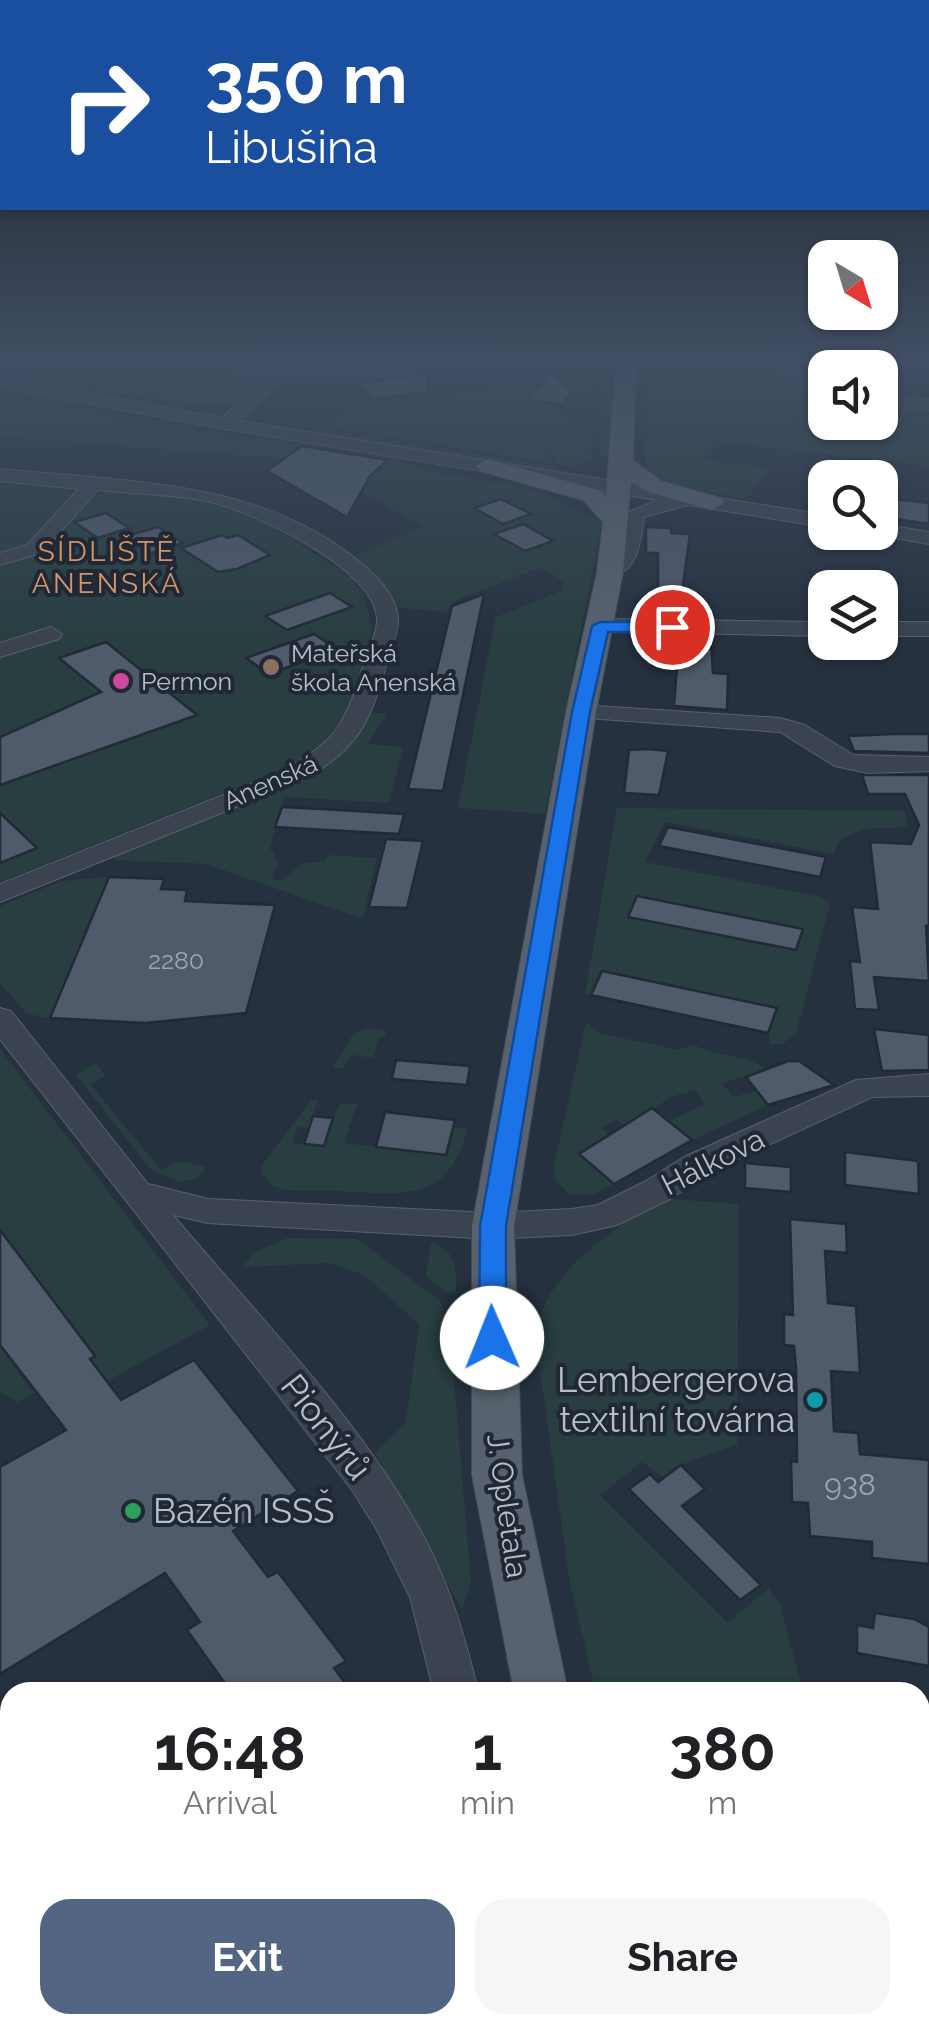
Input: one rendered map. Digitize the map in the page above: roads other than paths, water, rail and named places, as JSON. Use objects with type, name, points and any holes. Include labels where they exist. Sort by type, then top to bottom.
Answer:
[{"type":"main road","name":"J. Opletala","points":[[539,1682],[497,1474],[493,1226],[581,712],[610,572],[622,455]]},
{"type":"main road","points":[[621,462],[653,486],[712,503]]},
{"type":"main road","points":[[488,466],[592,496],[615,521]]},
{"type":"street","points":[[418,455],[808,518]]},
{"type":"street","points":[[555,477],[591,474],[612,465],[616,455]]},
{"type":"street","name":"Anenská","points":[[0,475],[211,496],[262,512],[342,558],[369,580],[383,600],[388,620],[360,716],[325,758],[287,778],[0,894]]},
{"type":"street","points":[[0,559],[34,550],[94,483]]},
{"type":"street","points":[[610,572],[626,557],[632,522],[644,508],[712,503]]},
{"type":"street","points":[[898,533],[929,538]]},
{"type":"street","points":[[600,626],[808,628]]},
{"type":"street","points":[[898,629],[929,630]]},
{"type":"street","points":[[0,650],[51,634]]},
{"type":"street","points":[[581,712],[780,725],[798,728],[835,757],[858,764],[929,764]]},
{"type":"street","name":"Pionýrů","points":[[0,1018],[137,1194],[361,1466],[413,1551],[448,1644],[454,1682]]},
{"type":"street","name":"Hálkova","points":[[493,1226],[572,1222],[605,1216],[658,1190],[696,1165],[867,1087],[929,1085]]},
{"type":"street","points":[[137,1194],[208,1211],[493,1226]]},
{"type":"place","name":"Mateřská škola Anenská","points":[[271,667]]},
{"type":"place","name":"Permon","points":[[121,681]]},
{"type":"place","name":"Lembergerova textilní továrna","points":[[815,1400]]},
{"type":"place","name":"Bazén ISSŠ","points":[[133,1511]]},
{"type":"district","name":"SÍDLIŠTĚ ANENSKÁ","points":[[107,567]]}]
